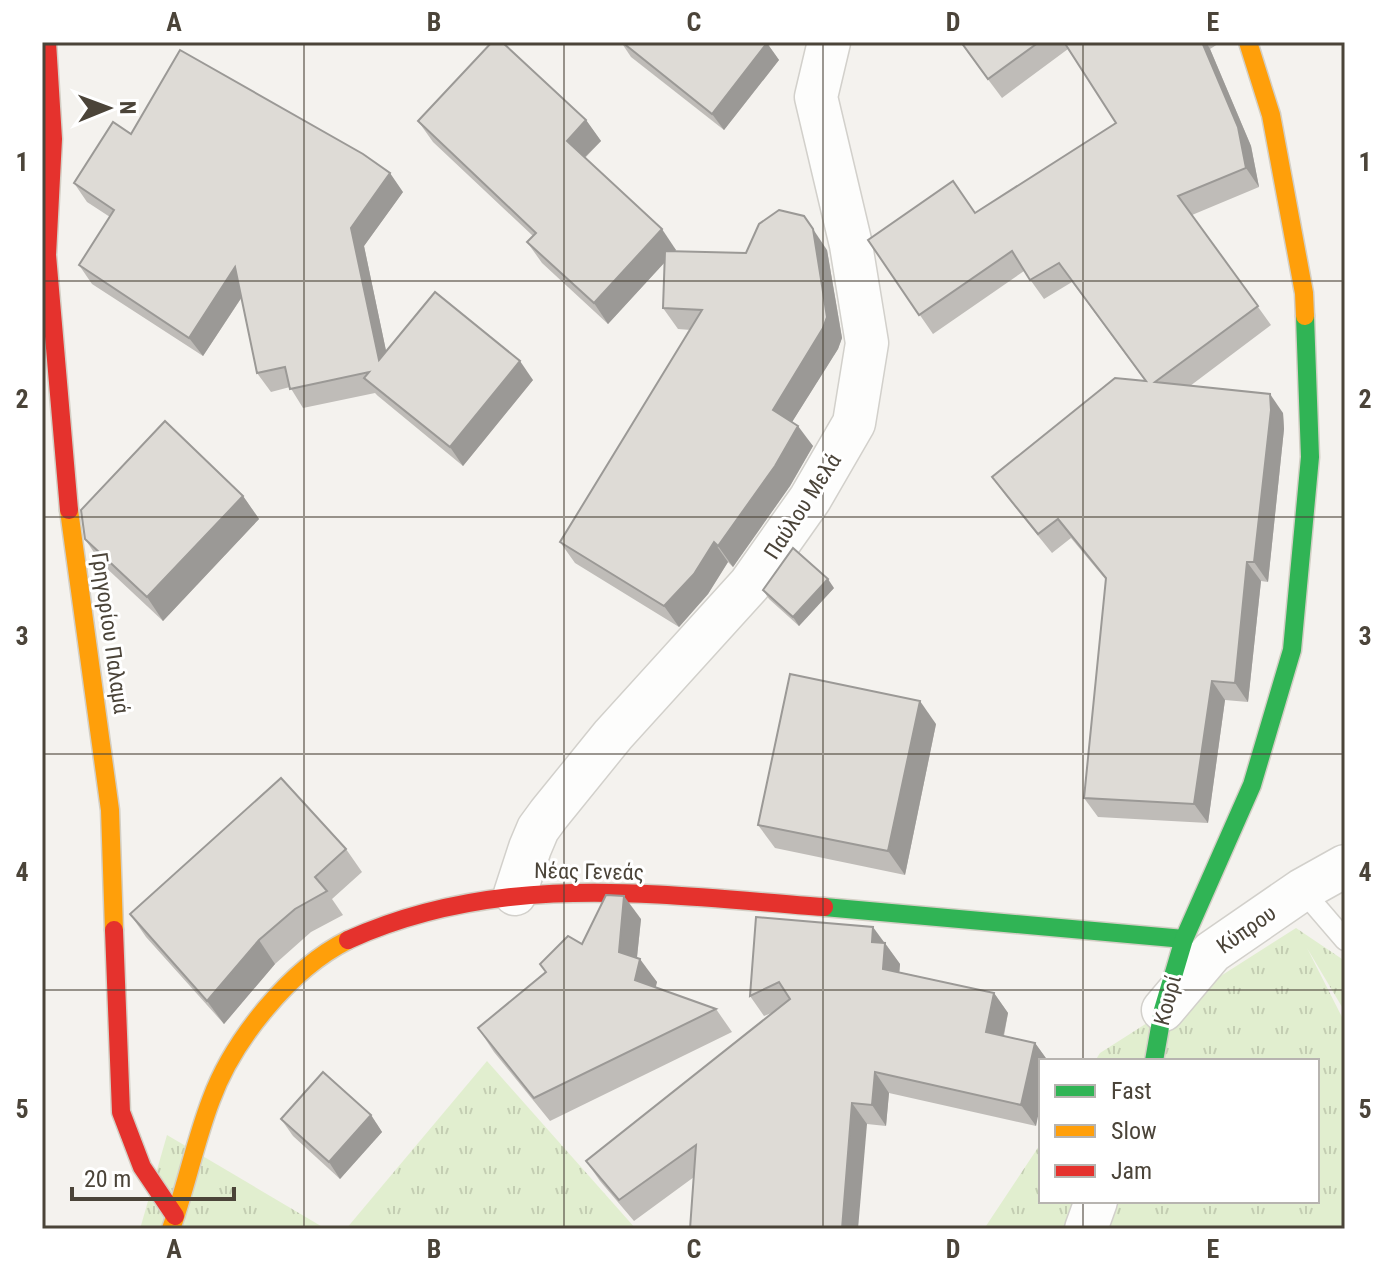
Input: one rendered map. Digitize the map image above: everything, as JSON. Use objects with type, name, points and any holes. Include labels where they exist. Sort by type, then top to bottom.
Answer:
[{"type":"street","name":"Γρηγορίου Παλαμά","points":[[47,42],[53,139],[47,255],[50,302],[68,502],[110,810],[121,1112],[134,1155],[173,1222]]},
{"type":"street","name":"Παύλου Μελά","points":[[515,894],[538,829],[613,735],[750,584],[810,499],[854,423],[867,343],[851,245],[816,97],[829,42]]},
{"type":"street","name":"Κουρί","points":[[1154,1059],[1163,1010],[1184,939],[1252,785],[1292,650],[1310,457],[1304,293],[1271,115],[1248,42]]},
{"type":"street","name":"Κύπρου","points":[[1163,1010],[1212,952],[1302,890],[1345,866]]},
{"type":"street","name":"Νέας Γενεάς","points":[[173,1222],[205,1118],[222,1073],[234,1053],[282,994],[325,953],[344,941],[416,916],[485,898],[515,894],[678,896],[1184,939]]},
{"type":"street","points":[[1086,1229],[1095,1203]]},
{"type":"lane","points":[[1302,890],[1345,940]]},
{"type":"green space","points":[[1296,928],[1345,961],[1345,1012],[1307,948],[1345,1023],[1345,1229],[984,1229],[1039,1146],[1039,1203],[1319,1203],[1319,1059],[1096,1059],[1100,1053]]},
{"type":"green space","points":[[487,1061],[636,1229],[346,1229]]},
{"type":"green space","points":[[167,1135],[326,1229],[140,1229]]},
{"type":"building","points":[[492,42],[502,42],[586,120],[567,141],[662,229],[594,303],[527,242],[536,233],[418,121]]},
{"type":"building","points":[[622,42],[766,42],[767,43],[712,114]]},
{"type":"building","points":[[961,42],[1039,42],[988,79]]},
{"type":"building","points":[[1064,42],[1202,42],[1238,127],[1246,168],[1178,196],[1258,306],[1155,382],[1270,394],[1271,410],[1254,562],[1247,562],[1235,683],[1212,681],[1194,804],[1084,798],[1106,578],[1058,519],[1038,534],[992,477],[1115,378],[1146,381],[1059,263],[1030,280],[1012,251],[919,315],[868,240],[953,181],[975,213],[1116,123]]},
{"type":"building","points":[[180,50],[363,154],[390,173],[351,228],[379,360],[435,292],[520,361],[450,447],[364,378],[369,372],[290,389],[285,367],[257,373],[235,267],[189,338],[79,265],[114,210],[74,183],[113,122],[131,134]]},
{"type":"building","points":[[779,210],[804,216],[813,229],[827,317],[773,410],[798,426],[775,466],[718,546],[714,542],[694,574],[664,606],[560,542],[702,310],[663,308],[665,251],[746,253],[759,224]]},
{"type":"building","points":[[165,421],[243,496],[147,597],[85,539],[81,510]]},
{"type":"building","points":[[793,548],[828,579],[793,617],[763,590]]},
{"type":"building","points":[[790,674],[920,701],[888,851],[758,825]]},
{"type":"building","points":[[281,778],[346,849],[315,877],[327,891],[295,909],[259,940],[207,1001],[130,914]]},
{"type":"building","points":[[606,895],[624,896],[619,952],[640,959],[635,980],[716,1009],[534,1098],[478,1028],[546,972],[540,964],[568,936],[582,944]]},
{"type":"building","points":[[756,917],[873,927],[872,942],[885,943],[883,969],[994,993],[986,1032],[1035,1043],[1021,1105],[875,1072],[872,1105],[852,1103],[842,1229],[690,1229],[696,1145],[619,1200],[586,1161],[790,999],[779,982],[750,996]]},
{"type":"building","points":[[323,1072],[371,1115],[329,1162],[281,1119]]},
{"type":"traffic: fast","points":[[1154,1059],[1163,1010],[1184,939],[1252,785],[1292,650],[1310,457],[1305,316]]},
{"type":"traffic: fast","points":[[824,907],[1184,939]]},
{"type":"traffic: slow","points":[[1248,42],[1271,115],[1304,293],[1305,316]]},
{"type":"traffic: slow","points":[[69,510],[110,810],[114,930]]},
{"type":"traffic: slow","points":[[171,1229],[205,1116],[234,1054],[266,1008],[285,988],[305,969],[348,940]]},
{"type":"traffic: jam","points":[[47,42],[53,139],[47,255],[69,510]]},
{"type":"traffic: jam","points":[[348,940],[406,918],[464,904],[523,896],[642,894],[824,907]]},
{"type":"traffic: jam","points":[[114,930],[121,1112],[142,1167],[175,1216]]}]
